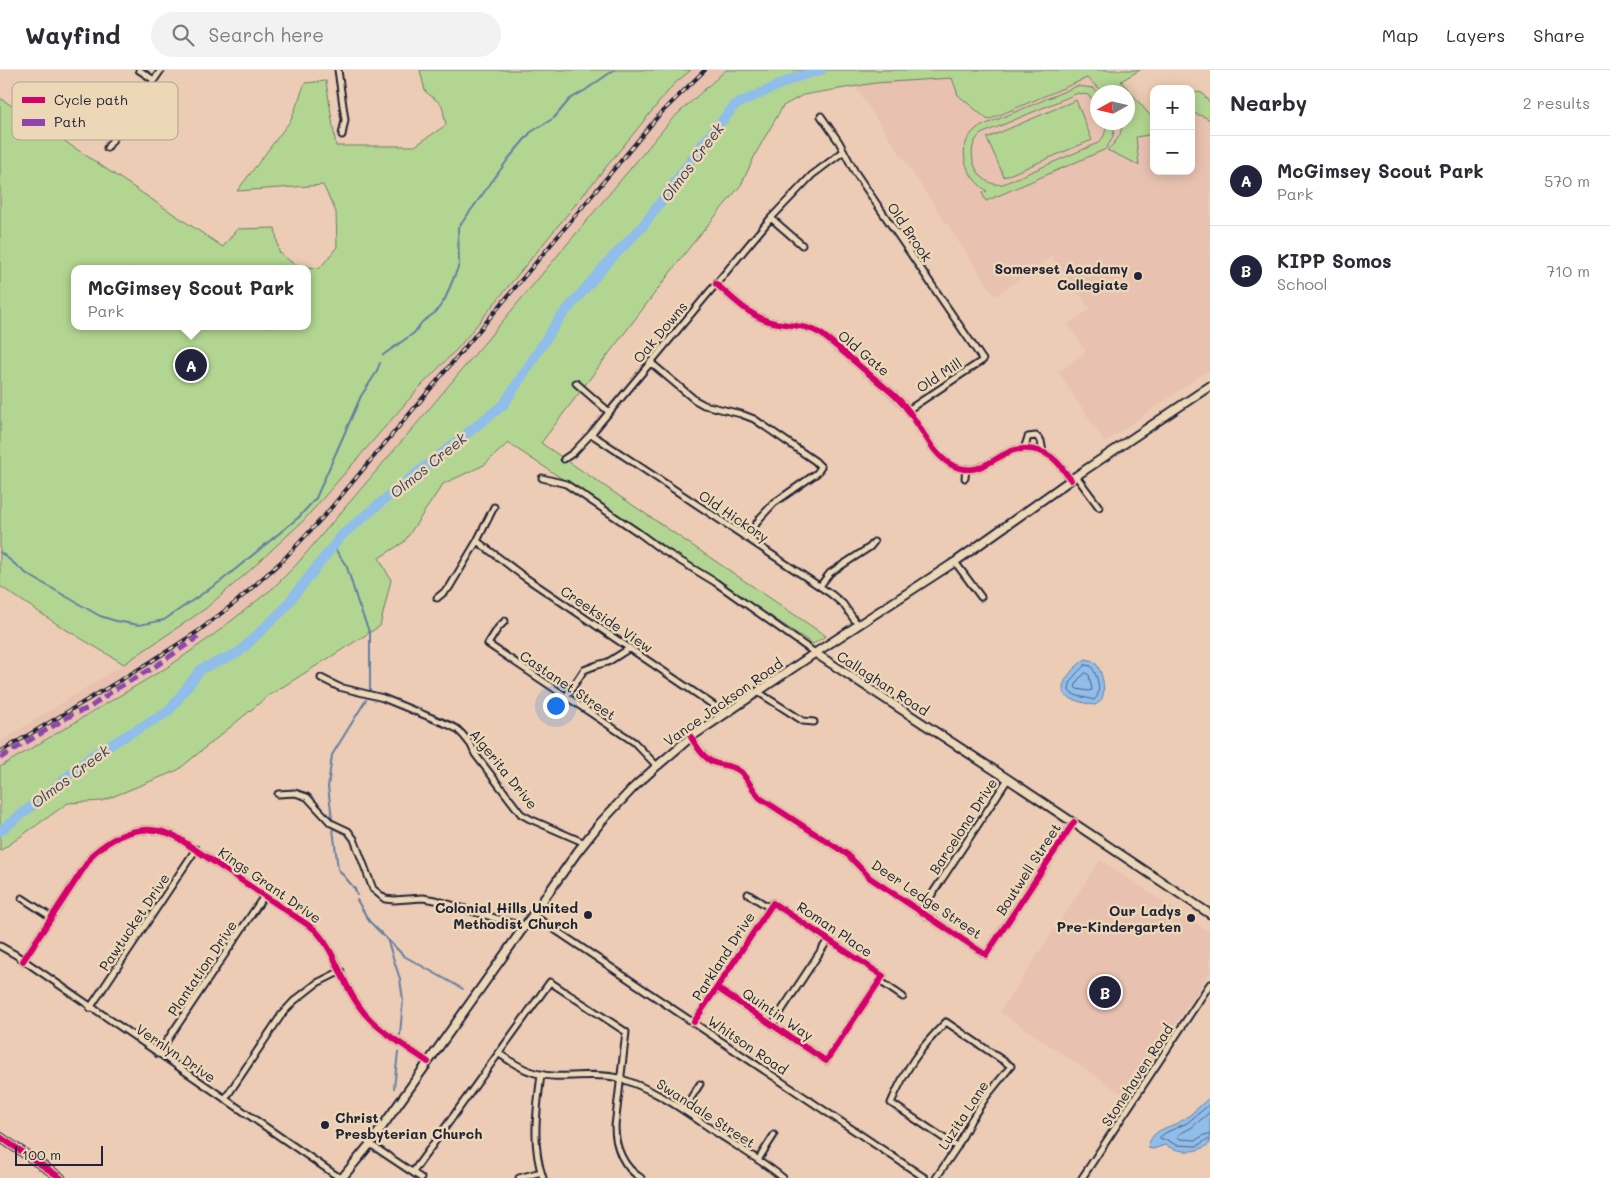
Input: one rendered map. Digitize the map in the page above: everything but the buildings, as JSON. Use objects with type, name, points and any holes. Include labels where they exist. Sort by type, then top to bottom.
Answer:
[{"type":"main road","name":"Vance Jackson Road","points":[[341,1178],[370,1144],[601,822],[657,766],[691,737],[725,713],[955,562],[1073,478],[1210,386]]},
{"type":"main road","name":"Callaghan Road","points":[[815,653],[1074,822],[1210,914]]},
{"type":"main road","points":[[0,1137],[61,1178]]},
{"type":"street","points":[[139,70],[154,80],[161,70]]},
{"type":"street","points":[[338,70],[345,120],[342,135]]},
{"type":"street","name":"Old Brook","points":[[821,116],[839,142],[855,172],[983,360]]},
{"type":"street","points":[[107,148],[113,140]]},
{"type":"street","name":"Oak Downs","points":[[564,459],[573,453],[591,434],[608,411],[771,218],[812,175],[844,152]]},
{"type":"street","points":[[771,218],[802,245]]},
{"type":"street","name":"Old Gate","points":[[716,284],[759,317],[774,323],[804,327],[823,335],[900,401],[940,456],[953,465],[966,469]]},
{"type":"street","name":"Old Mill","points":[[908,410],[983,360]]},
{"type":"street","points":[[650,362],[704,406],[741,414],[754,419],[821,467],[817,473],[774,503],[747,538]]},
{"type":"street","points":[[576,383],[608,411]]},
{"type":"street","name":"Old Hickory","points":[[591,434],[820,586],[843,604],[858,625]]},
{"type":"street","points":[[1024,449],[1028,437],[1036,436],[1041,441],[1043,452]]},
{"type":"street","points":[[965,478],[966,469],[990,464],[1013,450],[1024,449],[1043,452],[1056,460],[1099,507]]},
{"type":"street","name":"Callaghan Road","points":[[542,478],[566,484],[658,548],[715,582],[815,653]]},
{"type":"street","points":[[437,598],[449,588],[477,541],[494,507]]},
{"type":"street","name":"Creekside View","points":[[477,541],[523,576],[725,713]]},
{"type":"street","points":[[820,586],[830,573],[870,547],[874,542]]},
{"type":"street","points":[[955,562],[981,596]]},
{"type":"street","name":"Castanet Street","points":[[505,621],[488,644],[634,742],[657,766]]},
{"type":"street","points":[[566,697],[584,670],[608,662],[630,648]]},
{"type":"street","name":"Algerita Drive","points":[[321,678],[339,687],[393,702],[457,729],[471,744],[475,754],[522,814],[585,843]]},
{"type":"street","points":[[758,692],[803,721],[814,722]]},
{"type":"street","name":"Deer Ledge Street","points":[[691,737],[699,750],[707,758],[715,763],[732,766],[741,772],[760,798],[848,855],[870,878],[986,955]]},
{"type":"street","name":"Barcelona Drive","points":[[920,911],[1008,779]]},
{"type":"street","points":[[278,794],[295,793],[307,798],[331,823],[348,831],[354,839],[373,889],[385,899],[429,898],[524,927]]},
{"type":"street","name":"Boutwell Street","points":[[986,955],[1074,822]]},
{"type":"street","name":"Kings Grant Drive","points":[[23,961],[93,854],[106,844],[129,833],[150,829],[166,832],[176,836],[319,934],[328,946],[355,1001],[365,1014],[375,1024],[428,1062]]},
{"type":"street","name":"Pawtucket Drive","points":[[90,1008],[196,850]]},
{"type":"street","name":"Roman Place","points":[[748,894],[828,940],[903,996]]},
{"type":"street","name":"Plantation Drive","points":[[158,1054],[264,896]]},
{"type":"street","points":[[22,898],[51,917]]},
{"type":"street","name":"Parkland Drive","points":[[694,1022],[771,906]]},
{"type":"street","name":"Whitson Road","points":[[533,915],[925,1178]]},
{"type":"street","points":[[772,1025],[828,940]]},
{"type":"street","name":"Vernlyn Drive","points":[[0,946],[16,955],[90,1008],[341,1178]]},
{"type":"street","points":[[225,1100],[282,1014],[294,1001],[317,983],[341,971]]},
{"type":"street","name":"Quintin Way","points":[[716,988],[826,1061],[881,978]]},
{"type":"street","points":[[413,1172],[550,982],[626,1032],[615,1126],[616,1143],[623,1160],[641,1178]]},
{"type":"street","name":"Stonehaven Road","points":[[1083,1176],[1210,984]]},
{"type":"street","name":"Luzita Lane","points":[[936,1178],[957,1147],[986,1097],[1011,1066],[946,1022],[915,1056],[892,1102],[957,1147]]},
{"type":"street","name":"Swandale Street","points":[[498,1053],[517,1066],[541,1074],[602,1076],[620,1079],[646,1088],[683,1110],[783,1178]]},
{"type":"street","points":[[541,1074],[535,1128],[536,1144],[543,1178]]},
{"type":"street","points":[[683,1110],[700,1084]]},
{"type":"street","points":[[758,1160],[774,1135]]},
{"type":"street","points":[[370,1144],[421,1178]]},
{"type":"street","points":[[519,1178],[541,1172]]},
{"type":"street","points":[[1083,1176],[1090,1178]]},
{"type":"shaded area","points":[[691,70],[726,70],[672,119],[296,565],[273,588],[212,636],[171,665],[0,767],[0,742],[124,664],[205,609],[304,520],[418,389],[458,348],[674,84]]},
{"type":"shaded area","name":"Somerset Acadamy Collegiate","points":[[844,70],[1114,70],[1126,85],[1090,85],[1090,130],[1135,130],[1135,96],[1150,115],[1150,175],[1195,175],[1195,105],[1210,114],[1210,371],[1201,375],[1105,442],[1058,372],[1086,352],[1068,324],[1090,309],[1052,256],[995,296]]},
{"type":"shaded area","points":[[1100,860],[1210,933],[1210,972],[1127,1097],[1000,1012]]},
{"type":"green space","points":[[420,70],[691,70],[674,84],[458,348],[418,389],[304,520],[205,609],[124,664],[60,626],[0,586],[0,98],[12,106],[12,140],[63,140],[223,247],[237,229],[275,228],[279,252],[295,265],[71,265],[71,330],[311,330],[311,267],[320,268],[337,247],[336,212],[323,185],[237,191],[291,120],[305,83],[326,81],[336,146],[415,146],[446,125],[442,105],[425,91]]},
{"type":"green space","points":[[726,70],[1140,70],[1121,81],[1124,85],[1095,85],[1087,78],[988,120],[958,95],[952,78],[875,83],[803,95],[783,106],[757,151],[741,185],[689,248],[541,443],[826,636],[813,644],[508,443],[484,465],[443,484],[404,542],[379,558],[391,580],[380,626],[268,696],[178,770],[102,801],[68,803],[0,851],[0,767],[171,665],[212,636],[273,588],[296,565],[419,421],[672,119]]},
{"type":"green space","points":[[1077,86],[1090,88],[1090,97],[1078,93],[981,134],[975,141],[972,149],[975,167],[986,181],[994,184],[1003,184],[1098,143],[1106,130],[1114,131],[1111,141],[1104,150],[986,201],[982,193],[987,191],[973,177],[965,161],[964,152],[966,144],[977,128]]},
{"type":"green space","points":[[1202,93],[1210,103],[1210,120],[1195,113],[1195,94]]},
{"type":"green space","points":[[1135,98],[1150,115],[1150,135],[1136,137],[1139,165],[1107,150],[1118,138],[1121,131],[1135,130]]},
{"type":"green space","points":[[1076,100],[1092,140],[1004,177],[987,138]]},
{"type":"water","points":[[1086,659],[1097,665],[1103,680],[1103,696],[1095,705],[1071,699],[1063,691],[1068,675]]},
{"type":"water","points":[[1210,1097],[1210,1143],[1194,1151],[1176,1150],[1165,1145],[1153,1149],[1148,1148],[1153,1136],[1161,1130],[1183,1120]]},
{"type":"waterway","points":[[383,355],[414,333],[422,322],[436,312],[445,299],[459,265],[458,228],[509,158],[531,132],[554,118],[570,99],[614,70]]},
{"type":"waterway","name":"Olmos Creek","points":[[0,831],[94,754],[168,712],[201,669],[238,653],[282,611],[341,536],[504,404],[559,319],[609,261],[643,226],[705,141],[735,105],[794,78],[821,70]]},
{"type":"waterway","points":[[0,552],[27,574],[100,616],[139,625],[164,620],[221,581],[299,517],[316,498],[361,396],[376,373],[380,363]]},
{"type":"waterway","points":[[333,546],[347,567],[370,634],[370,691]]},
{"type":"waterway","points":[[332,818],[328,787],[332,755],[366,700]]},
{"type":"waterway","points":[[333,829],[338,869],[355,889],[357,895]]},
{"type":"waterway","points":[[357,900],[369,921],[387,939],[400,979],[403,1000],[400,1035]]},
{"type":"waterway","points":[[388,940],[404,956],[463,989]]},
{"type":"waterway","points":[[394,1088],[398,1052]]},
{"type":"railway","points":[[0,752],[197,632],[236,602],[283,560],[325,515],[660,114],[705,70]]},
{"type":"marked path","points":[[0,758],[73,714],[89,708],[198,637]]},
{"type":"cycle path","points":[[716,284],[740,305],[760,318],[775,323],[812,329],[825,337],[907,408],[930,444],[944,460],[952,465],[973,469],[986,465],[1011,451],[1032,449],[1052,457],[1071,480]]},
{"type":"cycle path","points":[[691,737],[707,759],[735,768],[741,772],[760,798],[848,855],[870,878],[986,955],[1074,822]]},
{"type":"cycle path","points":[[23,961],[93,854],[122,835],[142,830],[164,832],[175,836],[314,929],[328,947],[347,987],[365,1014],[391,1037],[428,1062]]},
{"type":"cycle path","points":[[694,1022],[773,903],[883,976],[826,1061],[717,988]]},
{"type":"cycle path","points":[[0,1137],[61,1178]]},
{"type":"place","name":"Somerset Acadamy Collegiate","points":[[1138,276]]},
{"type":"place","name":"McGimsey Scout Park","points":[[191,365]]},
{"type":"place","name":"Colonial Hills United Methodist Church","points":[[588,915]]},
{"type":"place","name":"Our Ladys Pre-Kindergarten","points":[[1191,918]]},
{"type":"place","name":"KIPP Somos","points":[[1105,992]]},
{"type":"place","name":"Christ Presbyterian Church","points":[[325,1125]]}]
